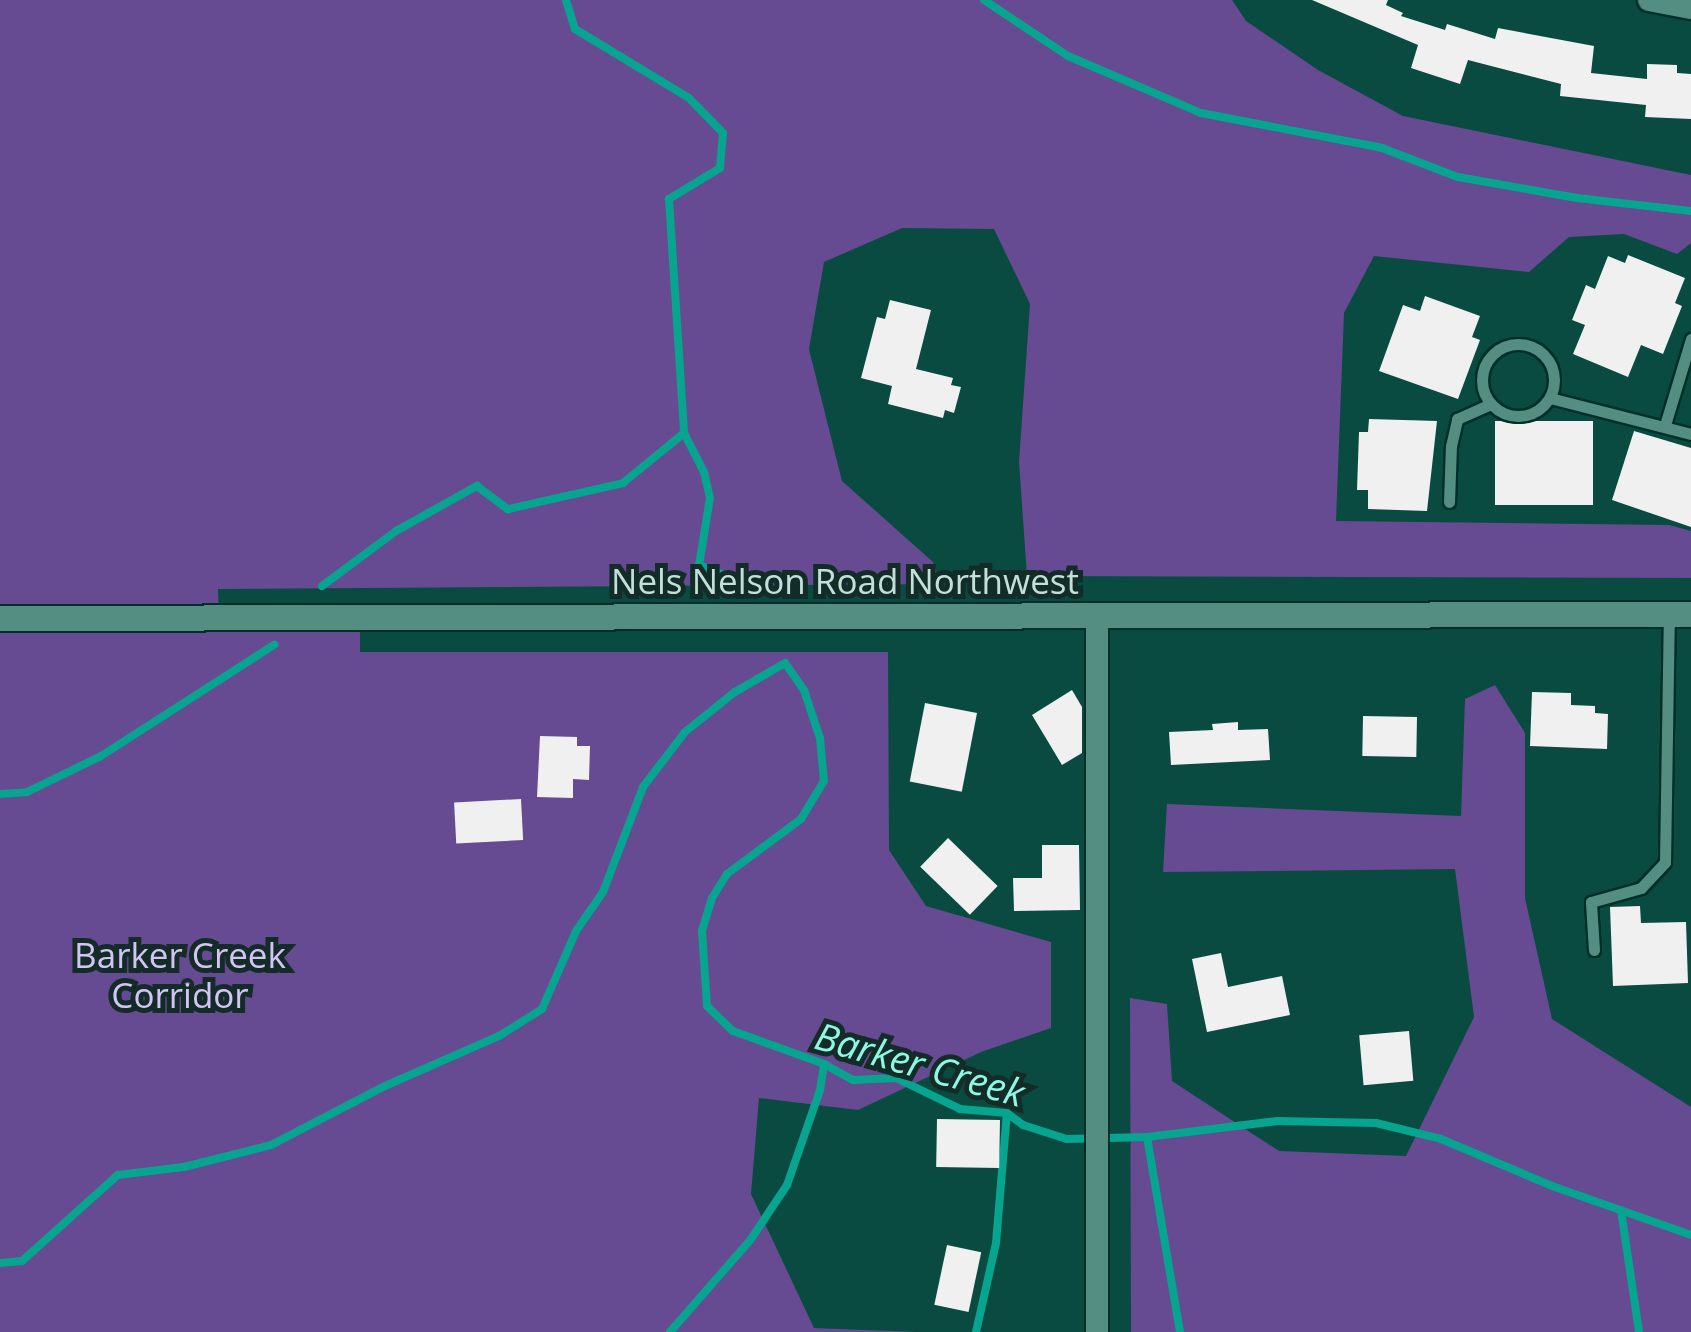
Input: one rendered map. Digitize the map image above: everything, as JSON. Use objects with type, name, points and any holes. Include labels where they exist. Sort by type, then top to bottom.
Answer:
[{"type":"street","points":[[1650,0],[1691,8]]},
{"type":"street","name":"Nels Nelson Road Northwest","points":[[0,618],[1680,614]]},
{"type":"street","points":[[1097,615],[1097,1332]]},
{"type":"lane","points":[[1665,425],[1691,339]]},
{"type":"lane","points":[[1509,344],[1533,346],[1551,363],[1554,387],[1550,398],[1533,414],[1521,416],[1499,411],[1490,404],[1481,381],[1488,358],[1509,344]]},
{"type":"lane","points":[[1550,398],[1691,434]]},
{"type":"lane","points":[[1449,502],[1451,446],[1457,419],[1490,404]]},
{"type":"lane","points":[[1594,950],[1592,902],[1640,888],[1665,862],[1680,614]]},
{"type":"green space","name":"Barker Creek Corridor","points":[[0,0],[1232,0],[1246,21],[1318,70],[1403,116],[1691,175],[1691,243],[1677,254],[1624,234],[1569,237],[1529,272],[1374,256],[1344,313],[1336,521],[1669,525],[1691,531],[1691,578],[1027,576],[1019,462],[1030,304],[994,229],[902,228],[824,262],[809,349],[842,481],[933,562],[940,584],[218,589],[219,617],[360,615],[360,652],[888,652],[889,850],[926,906],[1051,942],[1051,1028],[981,1052],[858,1110],[759,1098],[751,1194],[814,1328],[916,1332],[0,1332]]},
{"type":"green space","points":[[1495,685],[1525,733],[1525,898],[1552,1019],[1691,1107],[1691,1332],[1131,1332],[1130,998],[1167,1004],[1172,1081],[1279,1151],[1406,1156],[1474,1017],[1455,869],[1163,872],[1167,804],[1461,816],[1465,699]]},
{"type":"building","points":[[1312,0],[1388,0],[1386,5],[1403,13],[1401,16],[1445,30],[1447,24],[1495,39],[1498,28],[1594,46],[1591,73],[1647,79],[1647,64],[1677,65],[1677,73],[1691,74],[1691,119],[1645,117],[1646,105],[1560,96],[1561,84],[1468,60],[1460,84],[1411,68],[1418,45]]},
{"type":"building","points":[[1628,255],[1685,278],[1675,303],[1682,306],[1663,354],[1641,345],[1628,377],[1573,354],[1585,325],[1572,320],[1586,285],[1595,289],[1608,256],[1625,263]]},
{"type":"building","points":[[1425,296],[1480,316],[1472,337],[1480,340],[1458,399],[1379,371],[1403,305],[1420,311]]},
{"type":"building","points":[[890,300],[931,310],[916,369],[953,378],[951,385],[961,387],[954,413],[945,410],[943,418],[888,404],[892,386],[861,378],[877,317],[885,319]]},
{"type":"building","points":[[1369,419],[1437,421],[1427,511],[1368,509],[1368,490],[1357,490],[1359,432],[1368,432]]},
{"type":"building","points":[[1495,421],[1593,421],[1593,505],[1495,505]]},
{"type":"building","points":[[1634,431],[1691,448],[1691,527],[1612,500]]},
{"type":"building","points":[[1072,690],[1082,707],[1082,753],[1062,765],[1032,715]]},
{"type":"building","points":[[1532,692],[1571,693],[1571,705],[1595,706],[1595,713],[1608,714],[1607,749],[1530,746]]},
{"type":"building","points":[[925,703],[977,713],[962,792],[910,782]]},
{"type":"building","points":[[1363,716],[1417,717],[1416,757],[1362,756]]},
{"type":"building","points":[[1238,722],[1238,730],[1268,729],[1270,760],[1171,765],[1169,732],[1213,730],[1212,724]]},
{"type":"building","points":[[540,736],[577,737],[577,746],[590,746],[589,780],[573,779],[573,798],[537,797]]},
{"type":"building","points":[[521,799],[523,840],[456,843],[454,803]]},
{"type":"building","points":[[948,838],[998,886],[970,915],[920,867]]},
{"type":"building","points":[[1042,845],[1079,845],[1080,910],[1014,911],[1013,878],[1042,878]]},
{"type":"building","points":[[1640,906],[1641,923],[1686,922],[1688,983],[1613,986],[1610,907]]},
{"type":"building","points":[[1221,953],[1228,987],[1282,976],[1290,1015],[1207,1032],[1192,959]]},
{"type":"building","points":[[1409,1031],[1413,1081],[1364,1085],[1359,1035]]},
{"type":"building","points":[[937,1119],[1000,1120],[999,1168],[936,1167]]},
{"type":"building","points":[[947,1245],[981,1252],[969,1312],[934,1305]]},
{"type":"waterway","name":"Barker Creek","points":[[566,0],[575,29],[689,98],[723,133],[720,168],[669,199],[684,433],[704,472],[710,498],[699,565],[729,577]]},
{"type":"waterway","points":[[984,0],[1068,56],[1201,113],[1382,148],[1458,177],[1577,198],[1691,211]]},
{"type":"waterway","points":[[322,586],[396,531],[477,486],[508,509],[623,483],[684,433]]},
{"type":"waterway","points":[[0,794],[27,792],[101,756],[274,645]]},
{"type":"waterway","name":"Barker Creek","points":[[0,1263],[22,1261],[118,1175],[184,1167],[271,1145],[385,1086],[499,1036],[542,1009],[576,931],[603,892],[643,787],[685,732],[735,692],[785,663],[804,690],[820,738],[824,781],[801,819],[727,874],[712,898],[702,931],[707,1006],[733,1031],[824,1064],[853,1080],[896,1078],[960,1109],[1007,1113],[1023,1125],[1067,1139],[1147,1137],[1278,1121],[1376,1123],[1441,1139],[1552,1186],[1691,1235]]},
{"type":"waterway","points":[[670,1332],[751,1239],[787,1185],[820,1090],[824,1064]]},
{"type":"waterway","points":[[976,1332],[996,1243],[1007,1113]]},
{"type":"waterway","points":[[1147,1137],[1180,1332]]},
{"type":"waterway","points":[[1621,1210],[1639,1332]]}]
